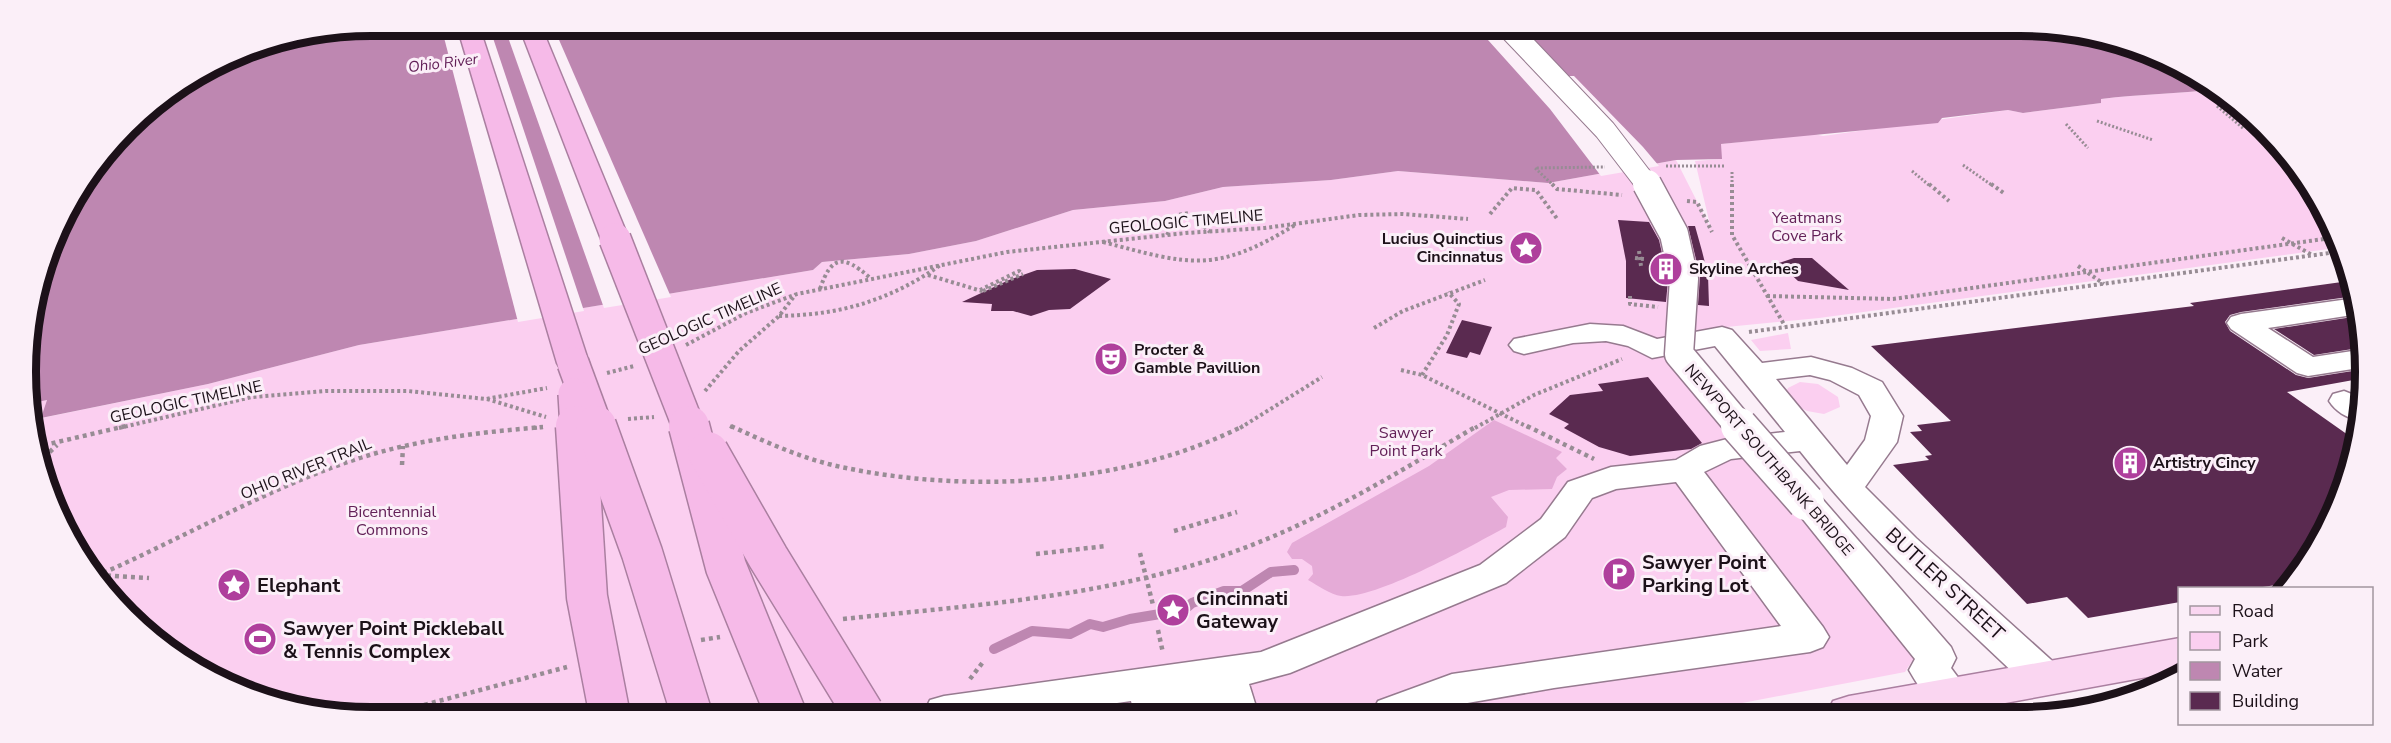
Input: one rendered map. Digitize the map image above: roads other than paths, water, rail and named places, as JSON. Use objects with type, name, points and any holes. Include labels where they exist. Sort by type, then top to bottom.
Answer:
[{"type":"highway","points":[[471,36],[574,375],[642,553],[689,707]]},
{"type":"highway","points":[[534,36],[695,407],[768,557],[860,707]]},
{"type":"highway","points":[[574,375],[578,479],[587,597],[608,707]]},
{"type":"highway","points":[[695,407],[726,567],[782,707]]},
{"type":"main road","points":[[1887,707],[2178,654]]},
{"type":"street","name":"NEWPORT SOUTHBANK BRIDGE","points":[[1516,36],[1605,130],[1644,178],[1674,234],[1684,279],[1679,354],[1703,386],[1806,502],[1937,658],[1929,670],[1951,695]]},
{"type":"street","points":[[2349,307],[2241,323],[2308,367],[2354,360]]},
{"type":"street","name":"BUTLER STREET","points":[[1524,345],[1569,334],[1591,333],[1639,339],[1652,350],[1722,336],[1755,373],[1847,488],[1903,547],[2045,678]]},
{"type":"street","points":[[1755,373],[1811,366],[1841,374],[1871,389],[1887,416],[1881,442],[1847,488]]},
{"type":"street","points":[[2353,399],[2344,400],[2353,406]]},
{"type":"street","points":[[993,707],[1180,688],[1276,662],[1493,574],[1553,528],[1580,490],[1611,478],[1685,470],[1693,462],[1715,451],[1809,440]]},
{"type":"street","points":[[1408,707],[1452,690],[1554,673],[1810,637],[1685,470]]},
{"type":"street","points":[[1180,688],[1224,707]]},
{"type":"water","name":"Ohio River","points":[[372,36],[2020,36],[2063,39],[2106,47],[2168,71],[2202,91],[2101,99],[2101,103],[2023,113],[2008,110],[1942,118],[1938,123],[1721,144],[1722,159],[1676,160],[1548,183],[1398,171],[1331,180],[1223,187],[1165,201],[1073,210],[976,241],[909,254],[822,262],[813,270],[359,345],[208,384],[41,418],[47,400],[38,402],[36,372],[39,328],[47,285],[71,223],[105,167],[150,119],[204,81],[243,62],[306,42]]},
{"type":"waterway","points":[[994,649],[1032,631],[1070,634],[1090,624],[1103,627],[1130,619],[1184,610],[1192,603],[1224,591],[1242,591],[1271,572],[1294,570]]},
{"type":"place","name":"Lucius Quinctius Cincinnatus","points":[[1526,248]]},
{"type":"place","name":"Skyline Arches","points":[[1666,269]]},
{"type":"place","name":"Procter & Gamble Pavillion","points":[[1111,359]]},
{"type":"place","name":"Artistry Cincy","points":[[2130,463]]},
{"type":"place","name":"Sawyer Point Parking Lot","points":[[1619,574]]},
{"type":"place","name":"Elephant","points":[[234,585]]},
{"type":"place","name":"Cincinnati Gateway","points":[[1173,610]]},
{"type":"place","name":"Sawyer Point Pickleball & Tennis Complex","points":[[260,639]]},
{"type":"park label","name":"Yeatmans Cove Park","points":[[1807,227]]},
{"type":"park label","name":"Sawyer Point Park","points":[[1406,442]]},
{"type":"park label","name":"Bicentennial Commons","points":[[392,521]]}]
